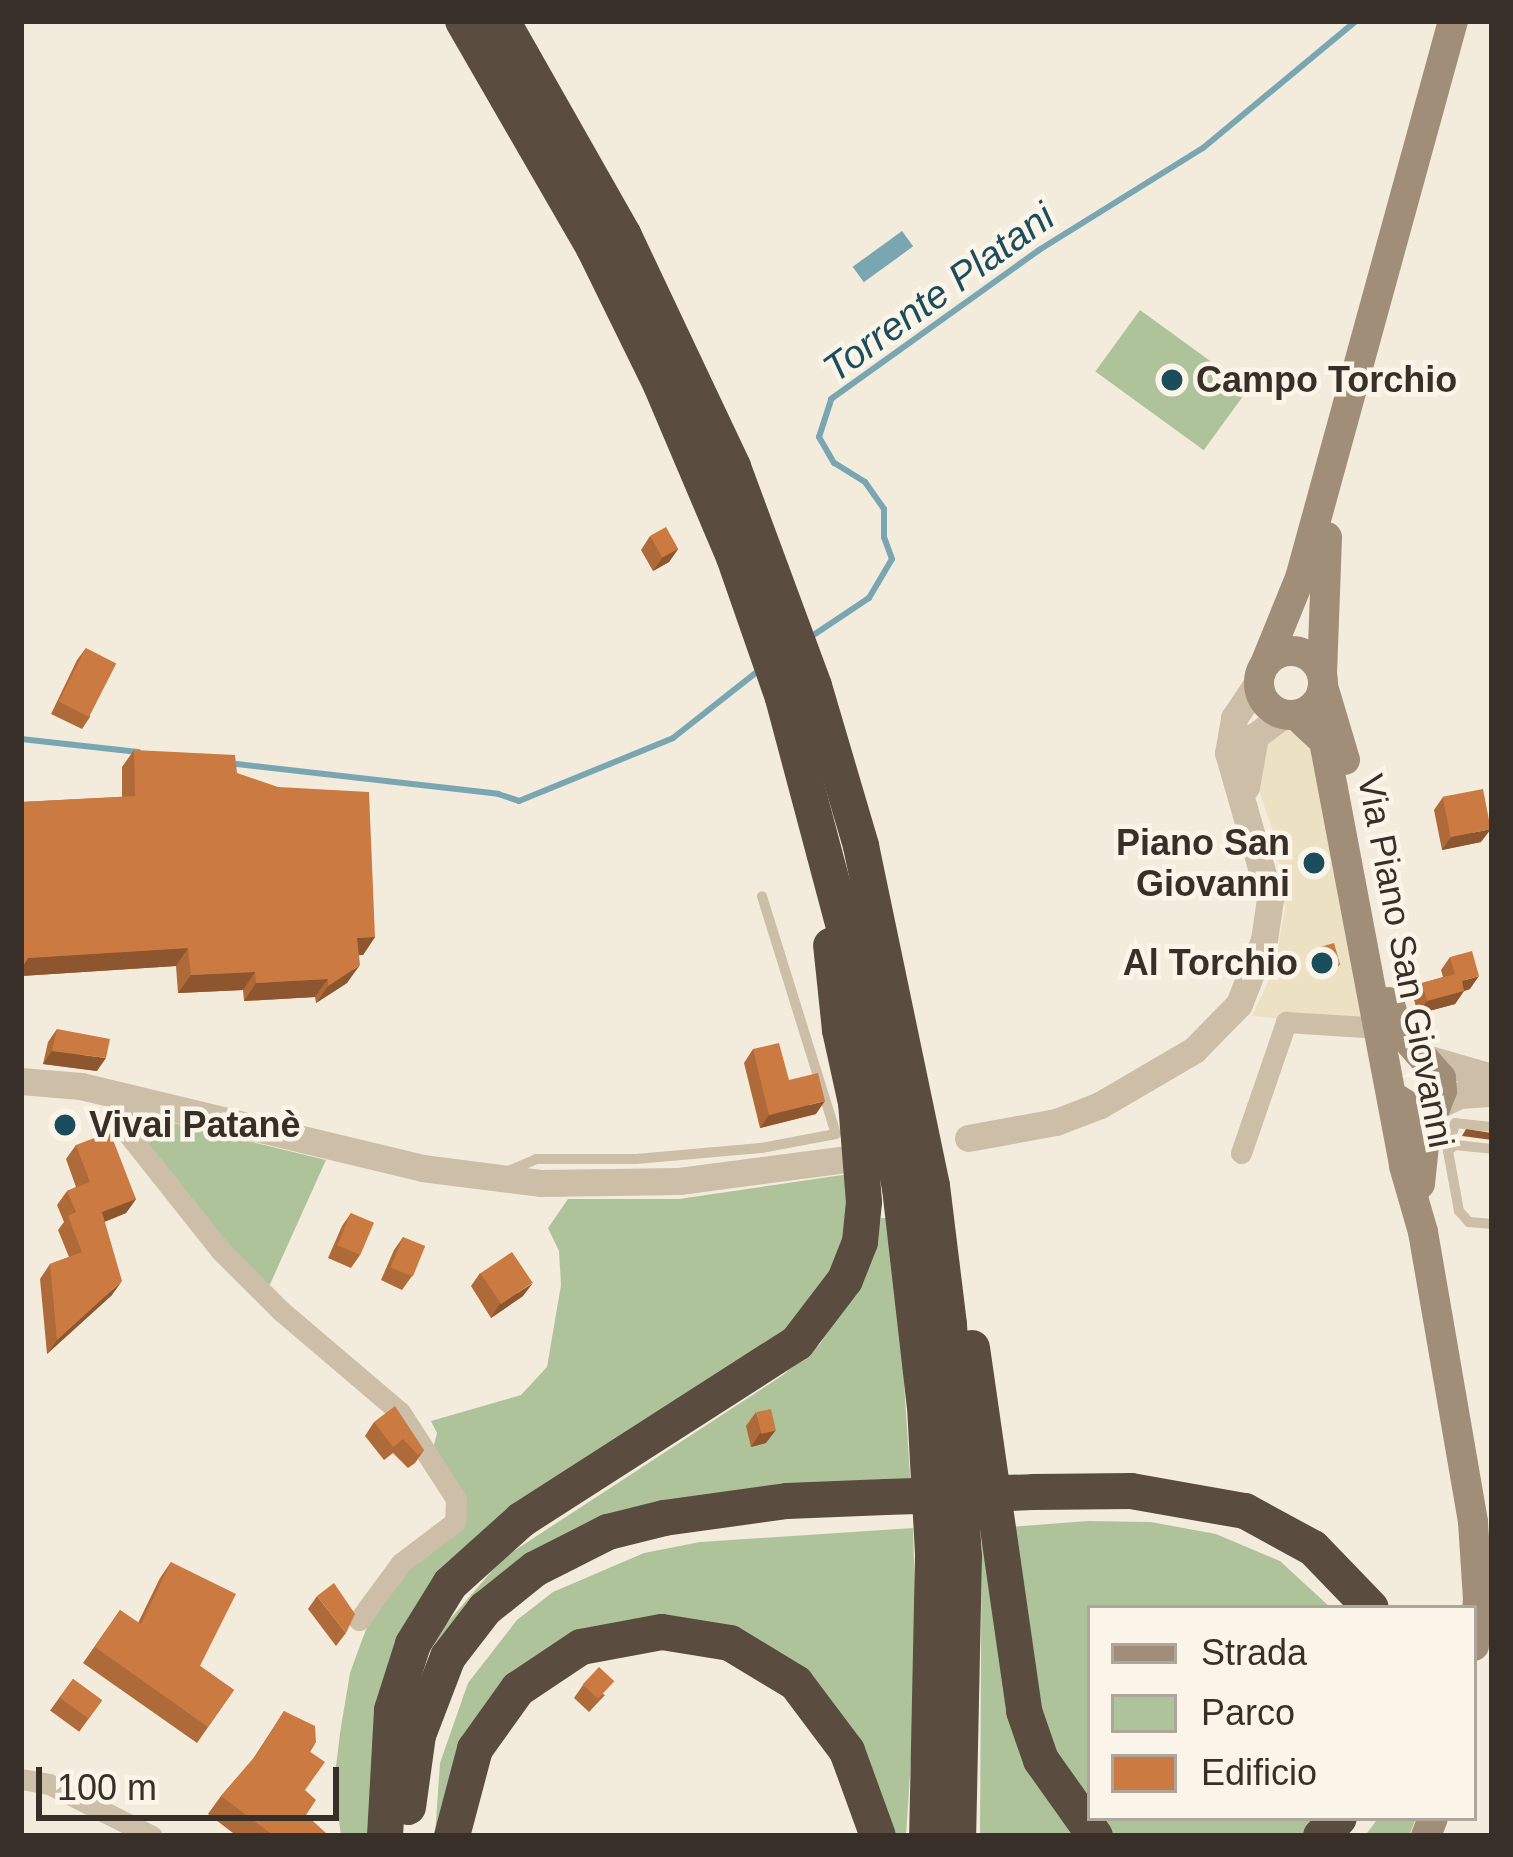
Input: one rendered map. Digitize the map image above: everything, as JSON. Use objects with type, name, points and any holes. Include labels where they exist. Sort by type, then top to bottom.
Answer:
[{"type":"highway","points":[[463,21],[554,172],[629,318],[780,637]]},
{"type":"highway","points":[[502,21],[659,306],[733,467],[798,692],[861,846],[932,1186],[956,1405],[964,1576],[958,1836]]},
{"type":"highway","points":[[798,692],[833,881],[890,1122],[918,1328],[933,1556],[927,1836]]},
{"type":"highway","points":[[386,1836],[392,1710],[413,1644],[451,1584],[521,1520],[786,1352],[823,1315],[845,1280],[860,1242],[864,1202],[856,1102],[835,986],[833,881]]},
{"type":"highway","points":[[402,1836],[396,1756],[409,1683],[424,1644],[460,1589],[542,1518],[802,1349],[842,1304],[867,1243],[874,1202],[872,1139],[852,1028],[835,986]]},
{"type":"highway","points":[[900,1017],[926,1081],[981,1395],[1024,1712],[1041,1760],[1095,1836]]},
{"type":"highway","points":[[402,1836],[413,1757],[448,1657],[484,1609],[535,1568],[608,1532],[664,1518],[753,1504],[1034,1503],[1131,1491],[1245,1511],[1313,1547],[1368,1605]]},
{"type":"highway","points":[[1034,1503],[1148,1513],[1239,1531],[1299,1563],[1345,1605]]},
{"type":"highway","points":[[424,1836],[437,1738],[458,1682],[486,1636],[546,1584],[587,1562],[668,1537],[887,1507]]},
{"type":"highway","points":[[452,1836],[475,1749],[518,1689],[581,1647],[662,1632],[730,1643],[796,1683],[848,1751],[878,1836]]},
{"type":"main road","points":[[1262,673],[1297,651],[1308,655],[1323,680],[1315,705],[1290,715],[1265,703],[1262,673],[1300,578],[1453,21]]},
{"type":"main road","name":"Via Piano San Giovanni","points":[[1341,436],[1323,568],[1323,680],[1341,739],[1391,1012],[1409,1044],[1426,1058]]},
{"type":"main road","name":"Via Piano San Giovanni","points":[[1290,715],[1324,741],[1395,1098],[1404,1166],[1423,1232]]},
{"type":"main road","points":[[1426,1058],[1441,1078],[1420,1155],[1423,1232],[1472,1522],[1477,1611]]},
{"type":"main road","points":[[1395,1098],[1416,1111],[1436,1106]]},
{"type":"street","points":[[968,1138],[1056,1122],[1100,1105],[1194,1050],[1222,1026],[1252,976],[1270,899],[1228,753],[1234,718],[1262,673]]},
{"type":"street","points":[[1246,809],[1250,746],[1290,715]]},
{"type":"street","points":[[1241,1153],[1286,1022],[1381,1028]]},
{"type":"street","points":[[1426,1058],[1492,1077]]},
{"type":"street","points":[[21,1081],[125,1097],[422,1168],[491,1178],[603,1185],[679,1181],[854,1158]]},
{"type":"street","points":[[1436,1106],[1460,1095],[1492,1094]]},
{"type":"street","points":[[125,1097],[128,1134],[220,1251],[280,1310],[400,1412],[456,1499],[455,1522],[401,1563],[359,1620]]},
{"type":"street","points":[[21,1779],[49,1784],[152,1836]]},
{"type":"lane","points":[[491,1178],[536,1159],[636,1160],[761,1148],[836,1134],[762,896]]},
{"type":"lane","points":[[1492,1127],[1455,1123],[1448,1151],[1459,1211],[1469,1222],[1492,1224]]},
{"type":"lane","points":[[1448,1151],[1455,1145],[1492,1149]]},
{"type":"green space","name":"Campo Torchio","points":[[1140,310],[1248,389],[1204,450],[1095,371]]},
{"type":"green space","points":[[141,1115],[326,1160],[267,1291],[135,1134]]},
{"type":"green space","points":[[856,1173],[853,1230],[814,1309],[448,1573],[376,1836],[341,1836],[334,1783],[350,1673],[362,1640],[377,1602],[406,1567],[463,1524],[433,1449],[437,1433],[431,1421],[521,1395],[547,1367],[561,1285],[559,1251],[548,1228],[568,1199],[679,1199]]},
{"type":"green space","points":[[881,1218],[886,1218],[903,1366],[911,1490],[592,1533],[418,1685],[440,1631],[503,1558],[783,1375],[820,1344],[866,1273]]},
{"type":"green space","points":[[982,1474],[1002,1647],[1080,1836],[980,1836]]},
{"type":"green space","points":[[1151,1522],[1216,1534],[1280,1561],[1328,1605],[1087,1605],[1087,1811],[1050,1754],[1009,1527]]},
{"type":"green space","points":[[913,1528],[917,1666],[906,1836],[889,1836],[769,1653],[568,1646],[435,1836],[440,1763],[468,1683],[517,1620],[553,1592],[644,1553],[700,1542]]},
{"type":"green space","points":[[1095,1821],[1318,1821],[1301,1836],[1110,1836]]},
{"type":"green space","points":[[1376,1821],[1415,1821],[1409,1836],[1365,1836]]},
{"type":"shaded area","name":"Piano San Giovanni","points":[[1307,723],[1381,1028],[1252,1016],[1274,969],[1285,908],[1276,840],[1247,756],[1255,736]]},
{"type":"water","points":[[902,231],[913,246],[864,282],[853,267]]},
{"type":"building","points":[[666,527],[678,549],[662,558],[650,536]]},
{"type":"building","points":[[86,648],[116,663],[89,717],[59,701]]},
{"type":"building","points":[[134,750],[235,755],[237,773],[278,787],[369,792],[375,937],[357,938],[360,965],[328,986],[328,979],[256,983],[255,972],[191,975],[188,948],[28,958],[21,969],[21,802],[135,796]]},
{"type":"building","points":[[1483,789],[1491,829],[1451,837],[1443,797]]},
{"type":"building","points":[[1334,943],[1340,964],[1320,970],[1314,949]]},
{"type":"building","points":[[1472,951],[1479,976],[1462,981],[1464,991],[1427,1001],[1422,983],[1455,974],[1450,957]]},
{"type":"building","points":[[57,1029],[110,1039],[106,1058],[52,1051]]},
{"type":"building","points":[[779,1043],[789,1080],[818,1073],[825,1101],[769,1115],[753,1049]]},
{"type":"building","points":[[110,1132],[136,1199],[102,1212],[122,1281],[57,1340],[50,1264],[82,1252],[68,1216],[76,1212],[67,1191],[90,1182],[76,1145]]},
{"type":"building","points":[[351,1213],[374,1223],[360,1255],[337,1245]]},
{"type":"building","points":[[403,1237],[425,1246],[413,1277],[391,1268]]},
{"type":"building","points":[[512,1252],[533,1283],[501,1304],[480,1273]]},
{"type":"building","points":[[395,1406],[424,1450],[418,1455],[403,1439],[393,1447],[374,1422]]},
{"type":"building","points":[[771,1409],[776,1430],[761,1434],[756,1412]]},
{"type":"building","points":[[171,1562],[236,1594],[200,1666],[234,1690],[208,1727],[95,1647],[120,1610],[141,1624]]},
{"type":"building","points":[[334,1583],[355,1614],[346,1633],[317,1596]]},
{"type":"building","points":[[599,1667],[614,1681],[598,1699],[583,1685]]},
{"type":"building","points":[[73,1679],[102,1700],[89,1719],[59,1698]]},
{"type":"building","points":[[284,1711],[315,1726],[316,1742],[309,1751],[325,1762],[305,1790],[316,1800],[306,1815],[329,1836],[274,1836],[221,1796],[258,1753]]},
{"type":"waterway","name":"Torrente Platani","points":[[809,638],[869,598],[892,559],[884,537],[884,509],[865,482],[834,463],[819,437],[831,399],[1039,250],[1203,148],[1356,21]]},
{"type":"waterway","name":"Torrente Platani","points":[[228,763],[498,794],[519,801],[673,738],[758,671]]},
{"type":"waterway","name":"Torrente Platani","points":[[21,739],[138,752]]},
{"type":"place","name":"Campo Torchio","points":[[1172,380]]},
{"type":"place","name":"Piano San Giovanni","points":[[1314,863]]},
{"type":"place","name":"Al Torchio","points":[[1322,963]]},
{"type":"place","name":"Vivai Patanè","points":[[65,1125]]}]
